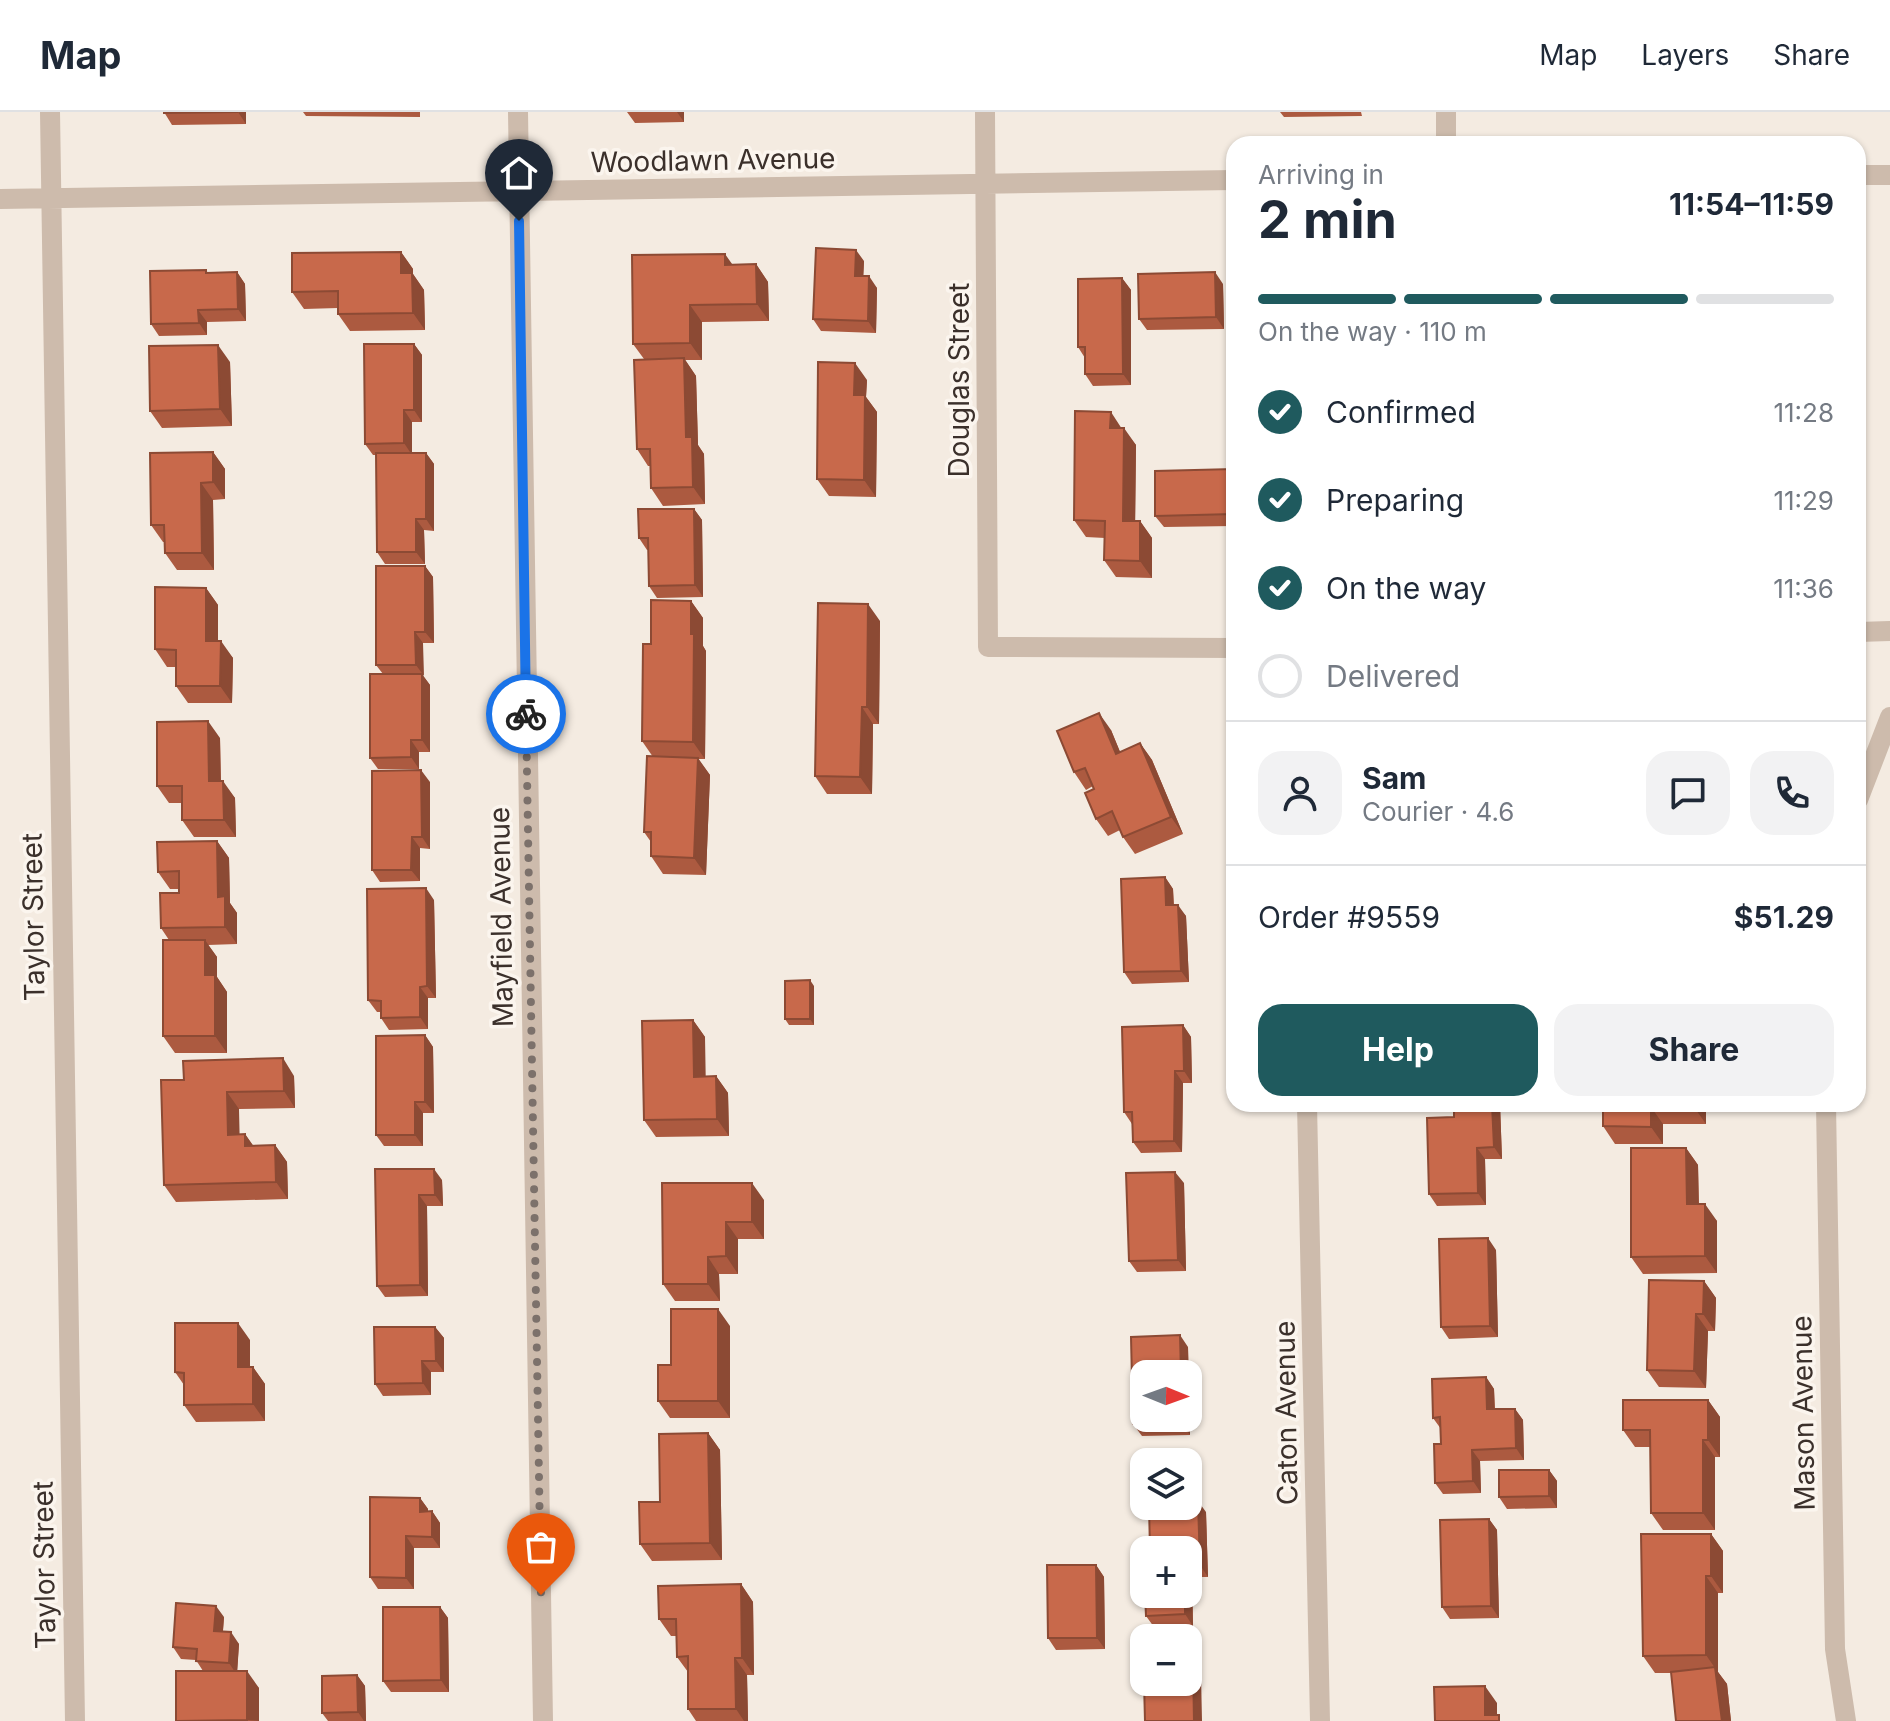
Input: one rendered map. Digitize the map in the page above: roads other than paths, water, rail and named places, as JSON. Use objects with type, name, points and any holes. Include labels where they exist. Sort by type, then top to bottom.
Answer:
[{"type":"street","name":"Taylor Street","points":[[50,112],[75,1721]]},
{"type":"street","name":"Mayfield Avenue","points":[[518,112],[543,1721]]},
{"type":"street","name":"Douglas Street","points":[[985,112],[988,647],[1226,654]]},
{"type":"street","points":[[1446,112],[1446,136]]},
{"type":"street","points":[[1866,175],[1890,175]]},
{"type":"street","name":"Woodlawn Avenue","points":[[0,199],[1226,180]]},
{"type":"street","points":[[1866,632],[1890,631]]},
{"type":"street","points":[[1866,779],[1890,717]]},
{"type":"street","name":"Caton Avenue","points":[[1307,1112],[1320,1721]]},
{"type":"street","name":"Mason Avenue","points":[[1826,1112],[1835,1649],[1846,1721]]}]
